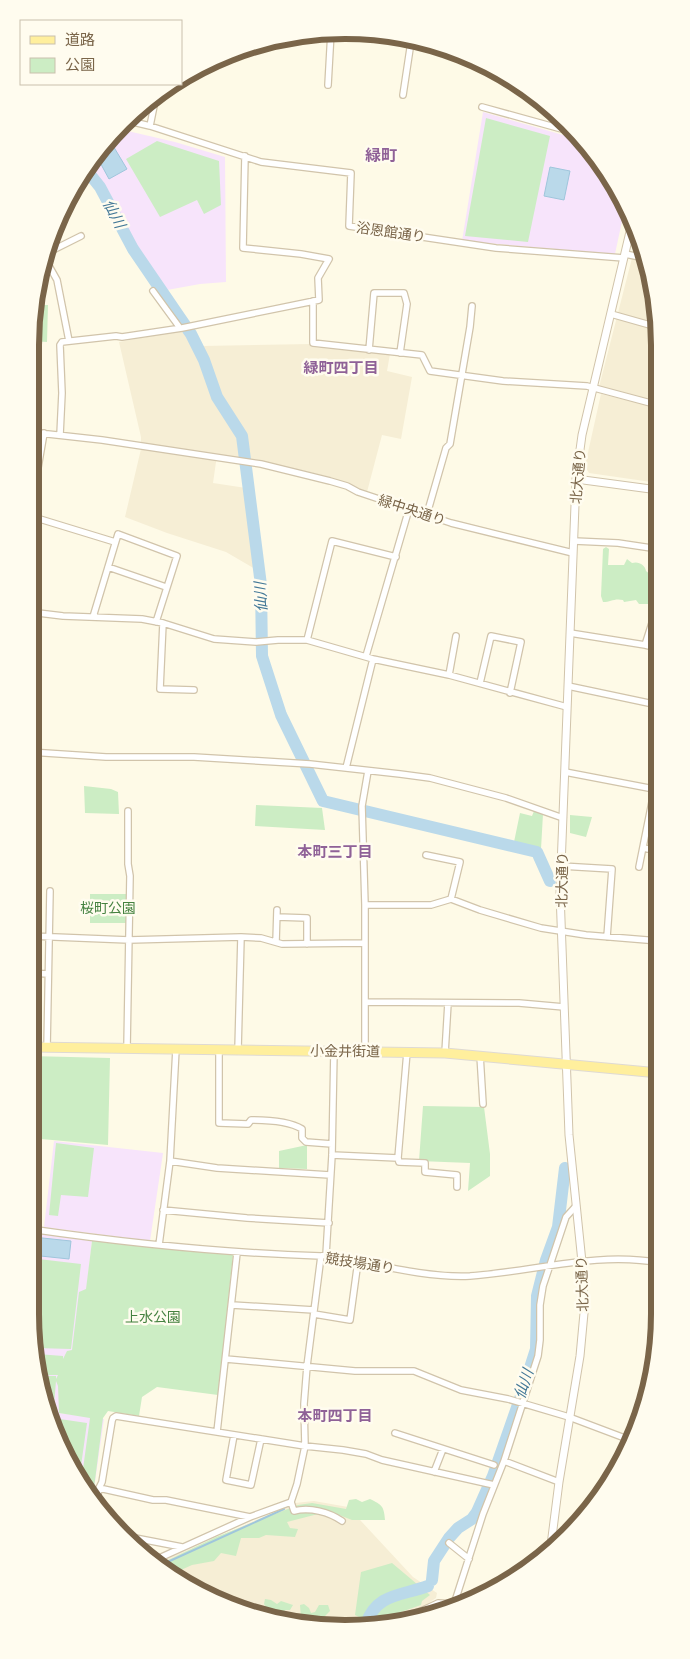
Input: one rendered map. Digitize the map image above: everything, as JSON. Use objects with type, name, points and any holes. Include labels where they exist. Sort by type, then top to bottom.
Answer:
[{"type":"main road","name":"小金井街道","points":[[39,1048],[445,1053],[651,1072]]},
{"type":"street","points":[[328,85],[330,39]]},
{"type":"street","points":[[403,95],[410,46]]},
{"type":"street","points":[[150,126],[154,106]]},
{"type":"street","points":[[482,107],[563,129]]},
{"type":"street","name":"浴恩館通り","points":[[135,122],[261,162],[351,173],[349,226],[496,248],[625,256]]},
{"type":"street","points":[[39,433],[60,434],[62,393],[60,345],[62,342],[122,337],[181,328],[318,300],[318,278],[329,259],[243,248],[245,156]]},
{"type":"street","name":"北大通り","points":[[552,1540],[559,1482],[580,1356],[584,1313],[582,1262],[570,1150],[561,866],[576,479],[582,435],[630,233]]},
{"type":"street","points":[[54,250],[81,236]]},
{"type":"street","points":[[625,256],[638,257]]},
{"type":"street","points":[[50,264],[57,280],[69,341]]},
{"type":"street","points":[[153,291],[181,328]]},
{"type":"street","points":[[369,350],[374,293],[404,293],[407,300],[400,353]]},
{"type":"street","points":[[313,302],[313,343],[422,355],[430,371],[503,381],[562,383],[594,388],[651,403]]},
{"type":"street","points":[[427,514],[446,448],[450,444],[472,306]]},
{"type":"street","points":[[611,314],[651,325]]},
{"type":"street","points":[[39,464],[44,433]]},
{"type":"street","name":"緑中央通り","points":[[60,434],[251,462],[347,486],[358,492],[451,523],[573,552]]},
{"type":"street","points":[[576,479],[651,489]]},
{"type":"street","points":[[366,656],[410,509]]},
{"type":"street","points":[[39,518],[114,542]]},
{"type":"street","points":[[93,617],[114,542],[118,534],[177,556],[156,622]]},
{"type":"street","points":[[307,640],[332,541],[396,557]]},
{"type":"street","points":[[574,542],[618,543],[651,548]]},
{"type":"street","points":[[108,567],[166,587]]},
{"type":"street","points":[[39,614],[163,623],[214,639],[256,642],[307,640],[373,659],[449,675],[567,707]]},
{"type":"street","points":[[163,623],[160,688],[194,690]]},
{"type":"street","points":[[645,644],[651,626]]},
{"type":"street","points":[[570,633],[651,646]]},
{"type":"street","points":[[449,675],[456,636]]},
{"type":"street","points":[[480,684],[491,636],[521,642],[510,693]]},
{"type":"street","points":[[346,768],[373,659]]},
{"type":"street","points":[[568,686],[651,704]]},
{"type":"street","points":[[39,753],[106,757],[194,757],[310,764],[430,778],[506,798],[563,818]]},
{"type":"street","points":[[365,1052],[365,904],[362,806],[368,771]]},
{"type":"street","points":[[565,772],[651,788]]},
{"type":"street","points":[[127,1048],[130,876],[128,864],[128,811]]},
{"type":"street","points":[[639,867],[651,812]]},
{"type":"street","points":[[643,848],[651,850]]},
{"type":"street","points":[[426,854],[460,862],[451,899]]},
{"type":"street","points":[[561,866],[612,870],[607,937]]},
{"type":"street","points":[[47,1048],[49,937],[52,898],[50,891]]},
{"type":"street","points":[[365,904],[431,905],[451,899],[524,924],[562,932],[651,940]]},
{"type":"street","points":[[276,942],[277,910]]},
{"type":"street","points":[[277,917],[307,918],[307,944]]},
{"type":"street","points":[[39,936],[128,940],[241,937],[307,944],[364,943]]},
{"type":"street","points":[[238,1050],[241,937]]},
{"type":"street","points":[[39,974],[48,974]]},
{"type":"street","points":[[365,1002],[519,1003],[564,1006]]},
{"type":"street","points":[[445,1053],[448,1003]]},
{"type":"street","points":[[159,1245],[170,1161],[176,1049]]},
{"type":"street","points":[[219,1050],[219,1123],[248,1124],[251,1120],[266,1120],[289,1123],[302,1129],[302,1138],[306,1142],[332,1144]]},
{"type":"street","points":[[334,1051],[332,1155],[328,1223],[307,1366],[304,1404],[305,1446],[291,1502],[294,1511],[304,1508],[328,1514],[342,1521]]},
{"type":"street","points":[[407,1052],[399,1162],[425,1164],[425,1172],[457,1175],[457,1187]]},
{"type":"street","points":[[480,1055],[483,1104]]},
{"type":"street","points":[[332,1155],[398,1158]]},
{"type":"street","points":[[170,1161],[217,1168],[330,1175]]},
{"type":"street","points":[[458,1598],[482,1514],[504,1462],[520,1403],[540,1348],[540,1305],[549,1266],[566,1217],[576,1206]]},
{"type":"street","points":[[163,1210],[328,1223]]},
{"type":"street","name":"競技場通り","points":[[39,1230],[236,1253],[324,1255],[438,1276],[470,1276],[582,1262],[614,1260],[651,1262]]},
{"type":"street","points":[[217,1432],[232,1305],[236,1253]]},
{"type":"street","points":[[232,1305],[314,1312],[350,1320],[358,1261]]},
{"type":"street","points":[[226,1358],[356,1371],[414,1371],[461,1390],[520,1403],[570,1417],[625,1438]]},
{"type":"street","points":[[98,1495],[113,1418],[116,1416],[366,1454],[382,1460],[494,1485]]},
{"type":"street","points":[[394,1433],[494,1466]]},
{"type":"street","points":[[234,1434],[226,1480],[251,1485],[261,1439]]},
{"type":"street","points":[[434,1472],[443,1448]]},
{"type":"street","points":[[504,1462],[559,1482]]},
{"type":"street","points":[[99,1488],[153,1500],[166,1500],[250,1517]]},
{"type":"street","points":[[160,1558],[250,1517],[291,1502]]},
{"type":"street","points":[[136,1538],[182,1547]]},
{"type":"street","points":[[449,1542],[469,1559]]},
{"type":"street","points":[[422,1610],[438,1603],[447,1603]]},
{"type":"shaded area","points":[[483,112],[570,137],[600,175],[623,217],[615,254],[462,241]]},
{"type":"shaded area","points":[[126,131],[175,142],[225,157],[226,282],[200,284],[167,290],[135,248],[92,172]]},
{"type":"shaded area","points":[[632,258],[639,259],[649,305],[651,325],[651,388],[648,400],[599,387]]},
{"type":"shaded area","points":[[191,329],[202,346],[311,344],[312,347],[390,354],[387,371],[412,377],[401,439],[382,435],[367,492],[326,476],[270,463],[217,455],[213,483],[246,488],[257,570],[226,552],[125,517],[141,449],[141,437],[119,342]]},
{"type":"shaded area","points":[[601,394],[651,406],[651,482],[589,473],[585,466]]},
{"type":"shaded area","points":[[54,1141],[163,1153],[150,1241],[44,1227]]},
{"type":"shaded area","points":[[39,1234],[92,1241],[78,1363],[65,1361],[59,1413],[104,1419],[94,1489],[70,1449],[49,1393],[39,1334]]},
{"type":"shaded area","points":[[314,1501],[348,1507],[413,1577],[437,1593],[436,1598],[427,1604],[427,1609],[385,1618],[325,1620],[305,1618],[266,1610],[228,1597],[192,1579],[164,1561],[295,1503]]},
{"type":"green space","points":[[486,118],[550,136],[528,242],[465,236]]},
{"type":"green space","points":[[157,141],[219,161],[221,205],[204,214],[197,200],[160,217],[126,159]]},
{"type":"green space","points":[[41,305],[48,305],[47,342],[39,342]]},
{"type":"green space","points":[[606,547],[609,549],[608,565],[624,565],[627,559],[632,563],[641,564],[651,575],[650,604],[639,604],[636,600],[624,602],[617,599],[603,602],[601,596],[603,549]]},
{"type":"green space","points":[[84,786],[111,789],[118,792],[119,814],[85,813]]},
{"type":"green space","points":[[256,805],[322,808],[325,830],[255,826]]},
{"type":"green space","points":[[534,811],[543,814],[541,849],[514,842],[520,813],[532,816]]},
{"type":"green space","points":[[570,815],[592,817],[586,837],[570,833]]},
{"type":"green space","name":"桜町公園","points":[[90,894],[127,894],[126,923],[90,923]]},
{"type":"green space","points":[[39,1056],[110,1058],[108,1145],[39,1139]]},
{"type":"green space","points":[[423,1106],[484,1107],[490,1154],[490,1176],[468,1191],[470,1163],[419,1161]]},
{"type":"green space","points":[[56,1143],[94,1148],[88,1197],[61,1195],[58,1216],[49,1215]]},
{"type":"green space","points":[[307,1145],[307,1169],[279,1168],[279,1151]]},
{"type":"green space","name":"上水公園","points":[[92,1241],[233,1255],[218,1395],[157,1387],[142,1397],[139,1416],[108,1411],[103,1418],[94,1489],[83,1471],[90,1418],[59,1413],[58,1386],[56,1381],[54,1408],[45,1376],[56,1376],[56,1379],[58,1375],[45,1375],[41,1354],[63,1356],[63,1359],[67,1351],[72,1350],[79,1292],[86,1289]]},
{"type":"green space","points":[[39,1259],[81,1264],[71,1349],[40,1348]]},
{"type":"green space","name":"上水公園","points":[[57,1419],[87,1423],[81,1468],[70,1449]]},
{"type":"green space","points":[[356,1499],[362,1502],[370,1499],[383,1509],[385,1520],[352,1520],[334,1513],[318,1514],[287,1522],[290,1528],[298,1529],[295,1537],[266,1535],[259,1538],[241,1538],[236,1556],[221,1553],[214,1561],[192,1565],[179,1571],[165,1562],[216,1537],[298,1505],[312,1503],[346,1509],[349,1500]]},
{"type":"green space","points":[[392,1563],[430,1595],[422,1601],[421,1605],[383,1618],[358,1620],[359,1617],[355,1615],[361,1572]]},
{"type":"green space","points":[[265,1599],[277,1604],[281,1601],[293,1605],[290,1610],[285,1610],[283,1614],[268,1610],[264,1604]]},
{"type":"green space","points":[[304,1604],[311,1613],[315,1612],[319,1605],[328,1605],[330,1611],[321,1620],[301,1617],[300,1605]]},
{"type":"water","points":[[113,146],[127,169],[109,179],[100,162]]},
{"type":"water","points":[[550,167],[570,171],[564,200],[544,196]]},
{"type":"water","points":[[39,1238],[71,1241],[69,1259],[39,1256]]},
{"type":"waterway","name":"仙川","points":[[90,175],[100,187],[133,249],[191,334],[204,360],[217,397],[242,436],[261,585],[262,656],[281,715],[323,801],[537,852],[550,881]]},
{"type":"waterway","name":"仙川","points":[[432,1580],[434,1561],[449,1538],[458,1528],[472,1519],[477,1512],[493,1476],[521,1396],[536,1349],[537,1296],[546,1260],[558,1227],[565,1168]]},
{"type":"waterway","points":[[166,1563],[284,1509]]},
{"type":"waterway","name":"仙川","points":[[368,1620],[377,1606],[383,1601],[399,1594],[428,1586]]},
{"type":"district","name":"緑町","points":[[381,155]]},
{"type":"district","name":"緑町四丁目","points":[[341,368]]},
{"type":"district","name":"本町三丁目","points":[[335,852]]},
{"type":"district","name":"本町四丁目","points":[[335,1416]]}]
